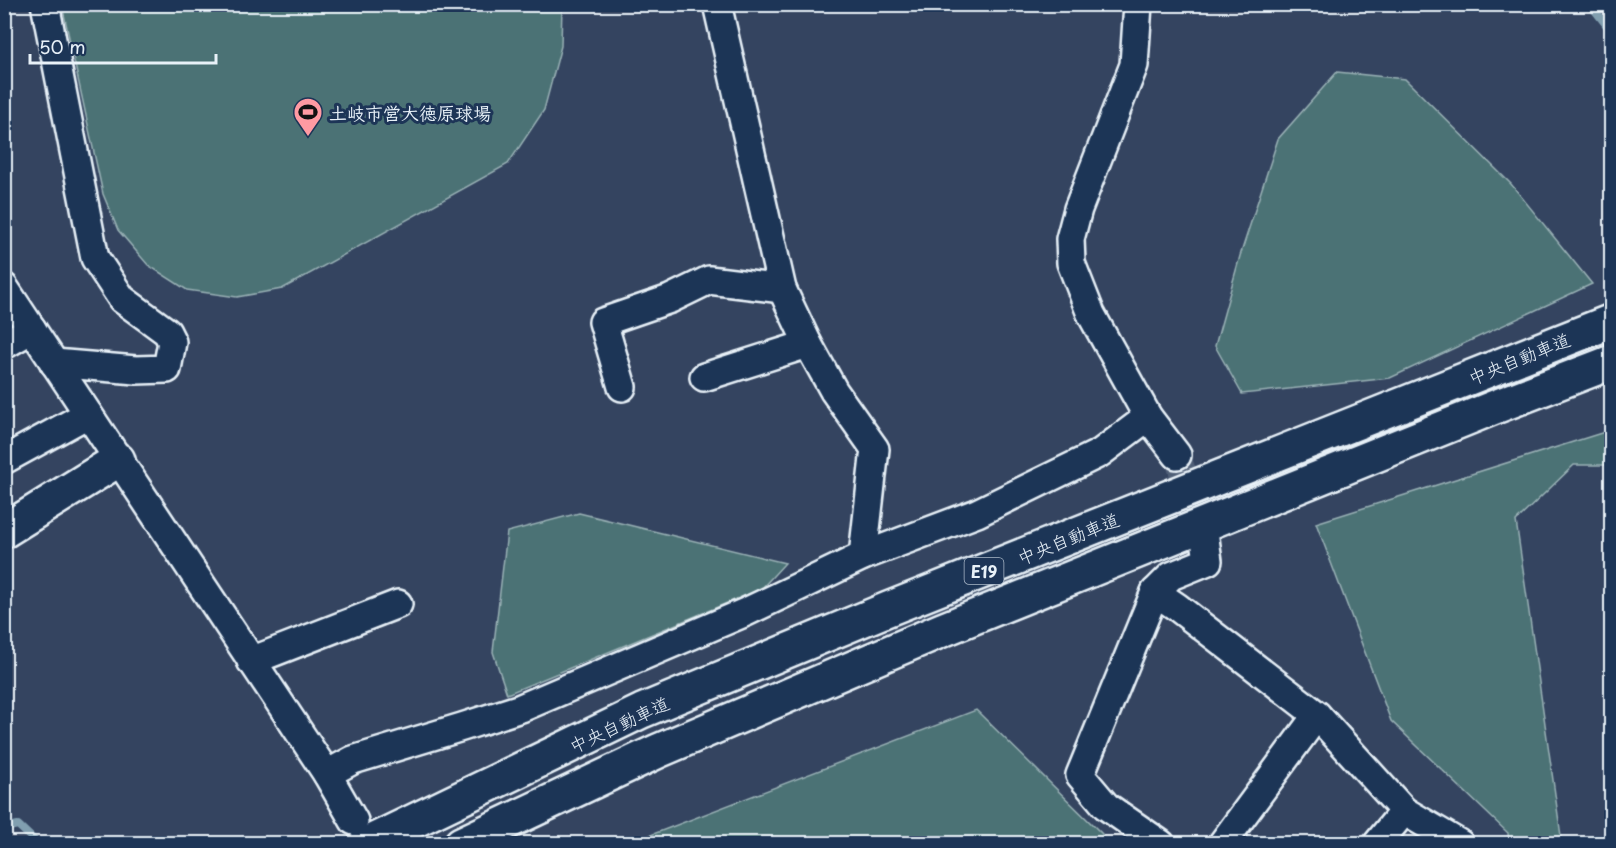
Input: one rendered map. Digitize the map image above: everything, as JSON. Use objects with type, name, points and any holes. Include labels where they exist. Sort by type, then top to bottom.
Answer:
[{"type":"main road","name":"中央自動車道","points":[[360,832],[642,711],[910,600],[1611,321]]},
{"type":"main road","name":"中央自動車道","points":[[461,843],[658,751],[942,630],[1611,362]]},
{"type":"main road","points":[[4,531],[118,460]]},
{"type":"street","points":[[45,4],[95,258],[122,299],[167,332],[172,342],[167,369],[136,370],[54,363]]},
{"type":"street","points":[[717,4],[782,289],[808,344],[834,391],[875,449],[863,556]]},
{"type":"street","points":[[1138,4],[1134,65],[1078,209],[1070,239],[1071,263],[1091,314],[1149,417],[1177,455]]},
{"type":"street","points":[[622,387],[603,322],[670,299],[709,280],[782,289]]},
{"type":"street","points":[[4,287],[327,774],[360,832]]},
{"type":"street","points":[[4,345],[32,329]]},
{"type":"street","points":[[704,377],[808,344]]},
{"type":"street","points":[[4,460],[88,414]]},
{"type":"street","points":[[327,774],[352,760],[521,708],[746,612],[863,556],[977,513],[1100,453],[1149,417]]},
{"type":"street","points":[[1161,843],[1106,806],[1080,775],[1155,592],[1171,576],[1208,561],[1205,539]]},
{"type":"street","points":[[1155,592],[1178,607],[1317,715],[1404,811],[1460,843]]},
{"type":"street","points":[[251,661],[398,604]]},
{"type":"street","points":[[1222,843],[1317,715]]},
{"type":"street","points":[[1377,843],[1404,811]]},
{"type":"green space","name":"土岐市営大徳原球場","points":[[62,5],[562,5],[561,46],[544,110],[508,164],[282,289],[237,297],[187,290],[148,265],[118,230],[103,194]]},
{"type":"green space","points":[[1337,72],[1405,79],[1511,184],[1592,284],[1390,378],[1242,394],[1215,346],[1240,256],[1278,139]]},
{"type":"green space","points":[[1611,430],[1611,465],[1574,465],[1516,521],[1562,843],[1509,843],[1508,833],[1391,721],[1316,523]]},
{"type":"green space","points":[[579,513],[785,563],[761,589],[507,694],[493,652],[507,532]]},
{"type":"green space","points":[[976,710],[1102,834],[1105,843],[630,843]]},
{"type":"waterway","points":[[1590,4],[1612,32]]},
{"type":"waterway","points":[[4,828],[18,825],[38,844]]},
{"type":"tunnel","points":[[1177,455],[1205,539]]},
{"type":"place","name":"土岐市営大徳原球場","points":[[308,138]]}]
